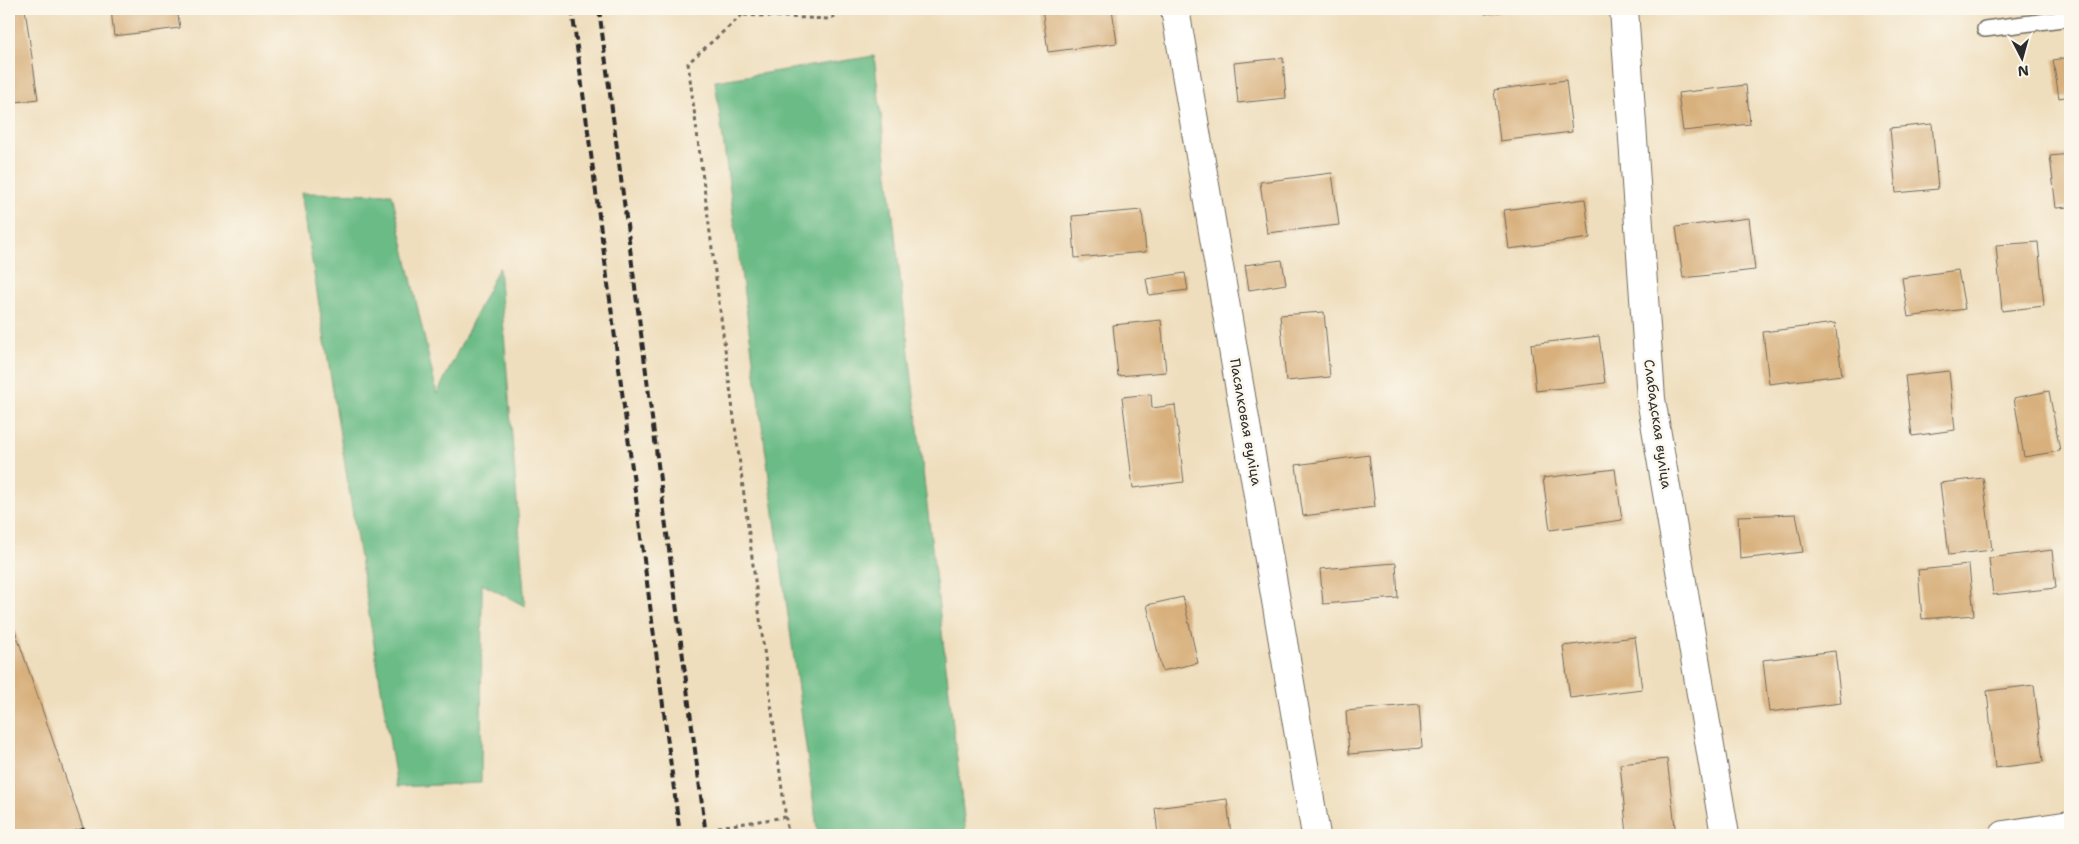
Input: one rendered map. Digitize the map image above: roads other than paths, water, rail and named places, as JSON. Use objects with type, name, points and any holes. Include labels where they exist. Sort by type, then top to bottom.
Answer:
[{"type":"street","name":"Пасялковая вуліца","points":[[1175,9],[1316,835]]},
{"type":"street","name":"Слабадская вуліца","points":[[1624,9],[1651,399],[1725,835]]},
{"type":"street","points":[[2004,835],[2070,825]]},
{"type":"lane","points":[[1985,29],[2070,18]]},
{"type":"railway","points":[[572,9],[680,835]]},
{"type":"railway","points":[[599,9],[706,835]]},
{"type":"railway","points":[[83,828],[85,835]]}]
